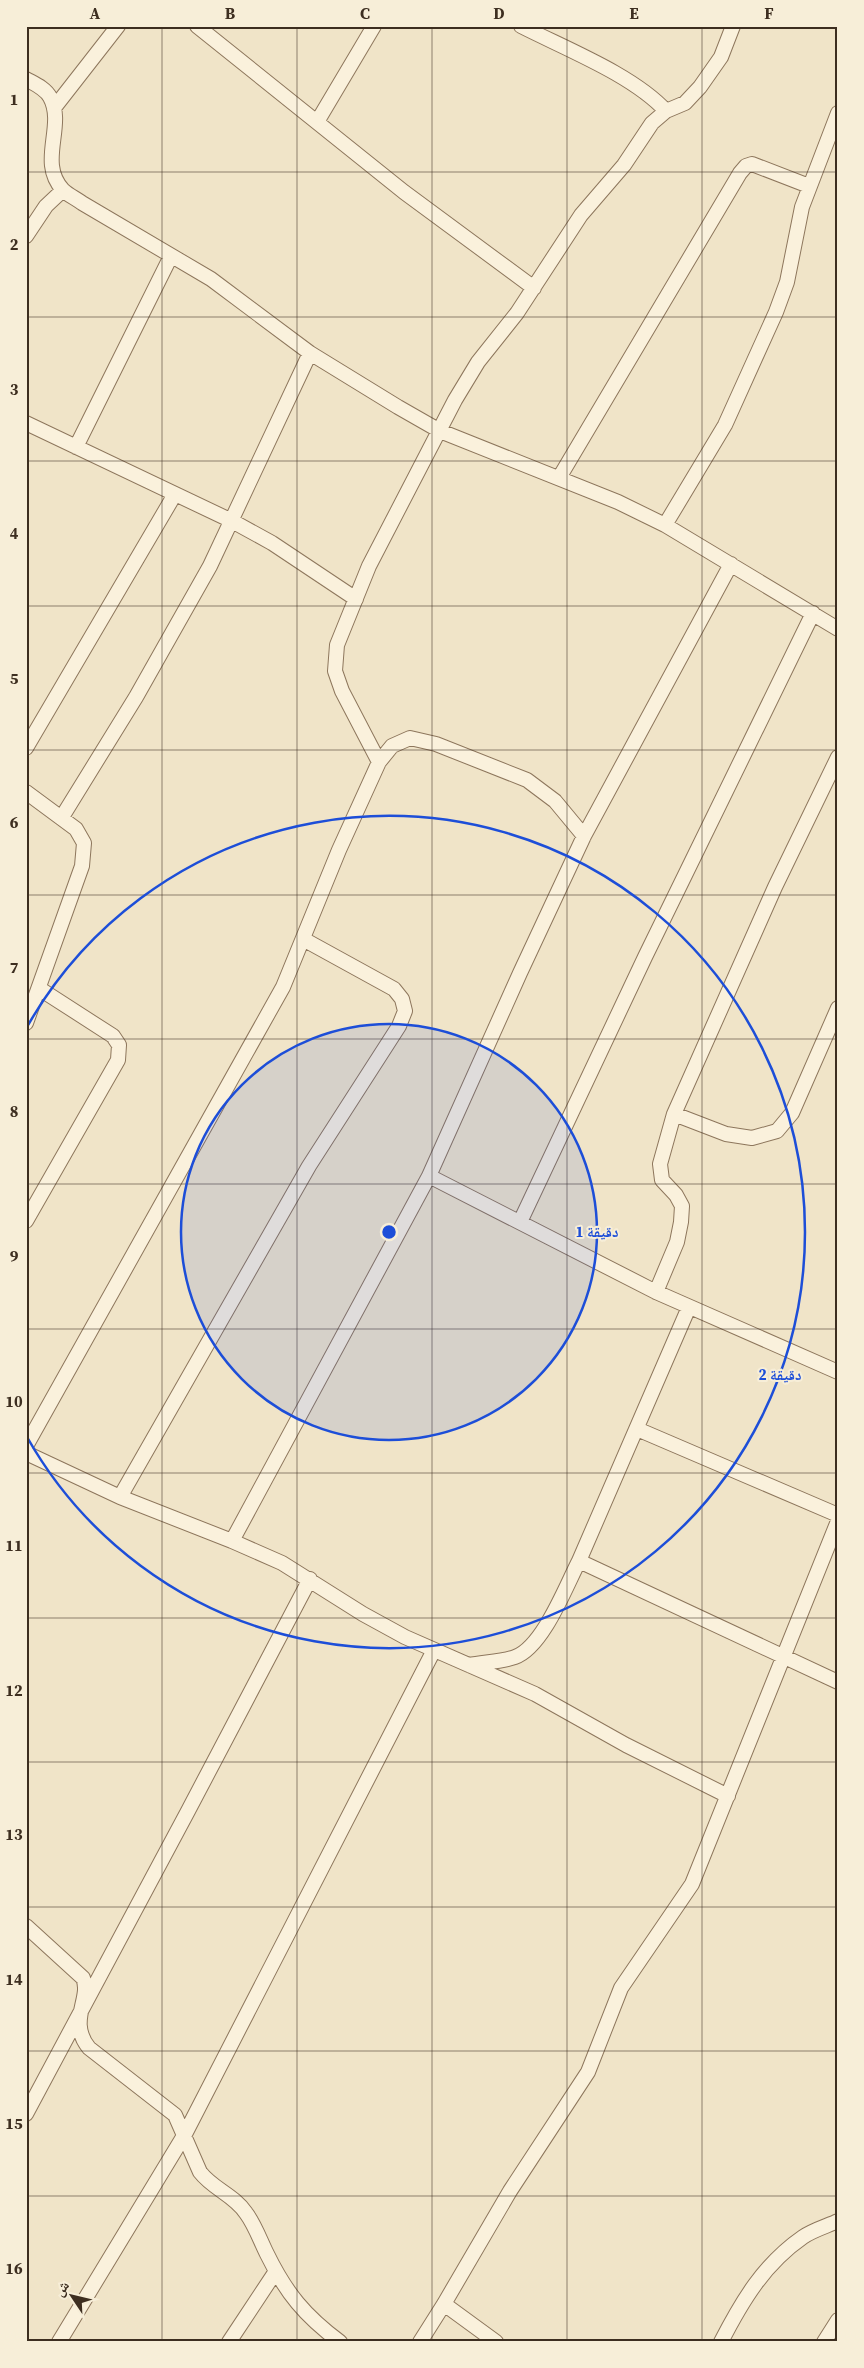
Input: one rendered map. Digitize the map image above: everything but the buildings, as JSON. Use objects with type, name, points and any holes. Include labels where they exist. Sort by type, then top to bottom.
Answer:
[{"type":"street","points":[[54,108],[118,26]]},
{"type":"street","points":[[197,26],[404,192],[534,288]]},
{"type":"street","points":[[317,122],[374,26]]},
{"type":"street","points":[[521,26],[635,84],[653,97],[666,111]]},
{"type":"street","points":[[379,762],[342,691],[336,671],[336,645],[369,566],[455,400],[478,362],[517,313],[581,215],[624,165],[652,123],[666,111],[685,103],[700,86],[721,57],[733,26]]},
{"type":"street","points":[[26,79],[43,88],[50,96],[54,108],[51,169],[63,190],[211,279],[310,353],[440,431],[618,502],[665,526],[731,564],[838,629]]},
{"type":"street","points":[[665,526],[725,425],[776,312],[787,282],[795,238],[810,186],[833,138],[838,112]]},
{"type":"street","points":[[559,478],[740,173],[746,166],[752,164],[810,186]]},
{"type":"street","points":[[26,236],[46,206],[63,190]]},
{"type":"street","points":[[76,448],[171,256]]},
{"type":"street","points":[[62,817],[136,697],[210,566],[310,353]]},
{"type":"street","points":[[26,423],[272,542],[356,599]]},
{"type":"street","points":[[26,748],[175,494]]},
{"type":"street","points":[[232,1541],[429,1176],[584,836],[731,564]]},
{"type":"street","points":[[520,1222],[641,966],[813,613]]},
{"type":"street","points":[[26,1446],[283,987],[336,858],[379,762],[392,746],[410,738],[436,744],[527,780],[554,801],[584,836]]},
{"type":"street","points":[[656,1292],[676,1242],[682,1206],[676,1195],[662,1180],[660,1164],[674,1114],[775,887],[838,757]]},
{"type":"street","points":[[26,792],[76,829],[84,843],[82,866],[40,989],[26,1023]]},
{"type":"street","points":[[120,1497],[309,1166],[399,1026],[405,1011],[402,999],[394,989],[303,939]]},
{"type":"street","points":[[26,1221],[118,1060],[119,1046],[113,1036],[40,989]]},
{"type":"street","points":[[674,1114],[726,1134],[752,1138],[777,1131],[792,1113],[838,1008]]},
{"type":"street","points":[[429,1176],[656,1292],[838,1372]]},
{"type":"street","points":[[468,1665],[515,1657],[532,1645],[553,1612],[580,1561],[689,1307]]},
{"type":"street","points":[[637,1429],[838,1515]]},
{"type":"street","points":[[26,1453],[120,1497],[232,1541],[282,1563],[363,1614],[434,1650],[535,1694],[626,1745],[728,1796]]},
{"type":"street","points":[[420,2342],[510,2192],[588,2072],[621,1988],[692,1884],[838,1521]]},
{"type":"street","points":[[580,1561],[838,1682]]},
{"type":"street","points":[[26,2114],[310,1579]]},
{"type":"street","points":[[59,2342],[185,2134],[434,1650]]},
{"type":"street","points":[[26,1926],[84,1978],[86,1983],[80,2015],[80,2034],[89,2048],[170,2110],[185,2134],[200,2172],[206,2180],[233,2197],[246,2213],[291,2298],[306,2316],[340,2342]]},
{"type":"street","points":[[721,2342],[742,2302],[769,2266],[804,2236],[838,2222]]},
{"type":"street","points":[[229,2342],[276,2271]]},
{"type":"street","points":[[444,2304],[496,2342]]},
{"type":"street","points":[[824,2342],[838,2320]]}]
